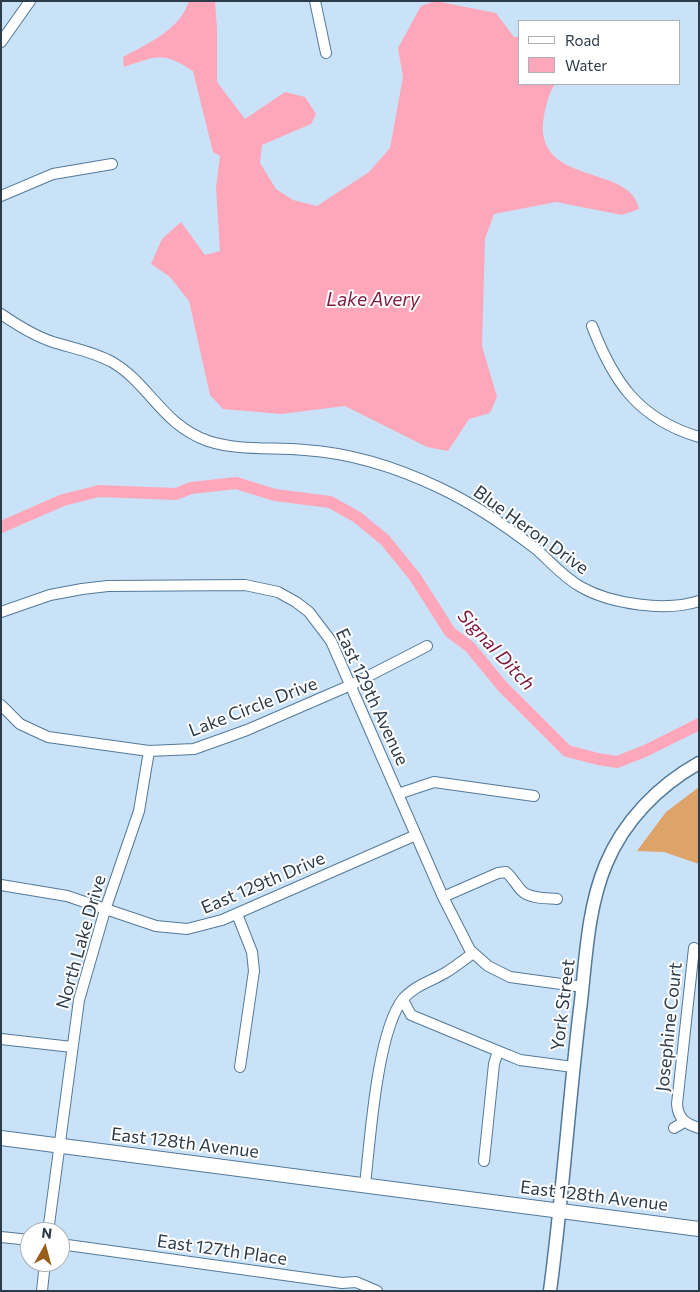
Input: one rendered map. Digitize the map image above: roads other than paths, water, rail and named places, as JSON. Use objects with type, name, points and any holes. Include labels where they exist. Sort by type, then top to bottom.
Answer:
[{"type":"main road","name":"East 128th Avenue","points":[[1,1138],[699,1229]]},
{"type":"street","points":[[1,42],[30,1]]},
{"type":"street","points":[[315,1],[326,53]]},
{"type":"street","points":[[1,196],[53,174],[112,164]]},
{"type":"street","name":"Blue Heron Drive","points":[[1,314],[20,327],[50,341],[112,362],[135,380],[159,408],[183,429],[208,441],[235,447],[329,452],[402,472],[476,506],[530,545],[558,571],[582,588],[614,599],[660,607],[687,605],[699,601]]},
{"type":"street","points":[[592,326],[605,361],[625,391],[660,419],[699,436]]},
{"type":"street","name":"East 129th Avenue","points":[[1,612],[50,595],[82,589],[235,584],[257,586],[278,592],[309,612],[331,641],[462,938],[473,953],[488,966],[510,977],[582,987]]},
{"type":"street","name":"Lake Circle Drive","points":[[1,705],[27,728],[48,737],[149,750],[174,751],[206,746],[351,685],[427,646]]},
{"type":"street","name":"North Lake Drive","points":[[49,1222],[79,1000],[105,910],[139,811],[149,750]]},
{"type":"street","name":"York Street","points":[[550,1291],[582,987],[591,918],[599,883],[606,863],[618,841],[641,808],[664,786],[699,763]]},
{"type":"street","points":[[398,794],[434,782],[534,796]]},
{"type":"street","name":"East 129th Drive","points":[[1,885],[50,892],[156,926],[187,929],[204,926],[237,914],[416,835]]},
{"type":"street","points":[[444,897],[498,873],[506,872],[522,891],[530,896],[557,899]]},
{"type":"street","points":[[237,914],[252,952],[254,971],[240,1067]]},
{"type":"street","name":"Josephine Court","points":[[684,1122],[679,1115],[677,1104],[694,948]]},
{"type":"street","points":[[365,1185],[380,1068],[390,1030],[402,1000],[412,990],[446,972],[473,953]]},
{"type":"street","points":[[402,1000],[411,1015],[498,1051],[529,1062],[573,1067]]},
{"type":"street","points":[[1,1038],[72,1048]]},
{"type":"street","points":[[484,1161],[494,1064],[498,1051]]},
{"type":"street","points":[[674,1128],[684,1122],[699,1128]]},
{"type":"street","points":[[1,1237],[20,1239]]},
{"type":"street","name":"East 127th Place","points":[[70,1245],[342,1282],[356,1282],[377,1291]]},
{"type":"street","points":[[42,1291],[44,1272]]},
{"type":"water","name":"Lake Avery","points":[[189,1],[215,1],[217,82],[245,119],[285,92],[305,97],[316,114],[311,124],[262,145],[260,163],[276,189],[293,200],[317,206],[369,172],[390,148],[403,77],[398,48],[421,6],[435,1],[496,13],[514,37],[518,37],[518,85],[554,85],[547,103],[543,124],[546,144],[555,157],[586,173],[620,185],[632,195],[639,209],[622,215],[556,202],[494,214],[485,239],[482,346],[497,397],[490,413],[469,419],[448,451],[427,447],[345,406],[281,414],[223,409],[210,395],[189,301],[170,277],[151,264],[162,239],[181,222],[205,255],[220,251],[216,187],[220,156],[213,152],[193,71],[174,60],[160,57],[124,67],[123,57],[162,35],[185,11]]},
{"type":"waterway","name":"Signal Ditch","points":[[1,527],[63,500],[99,491],[176,494],[191,488],[236,483],[275,495],[330,502],[357,517],[385,540],[415,577],[450,632],[470,647],[502,686],[567,751],[617,762],[645,751],[699,724]]}]
